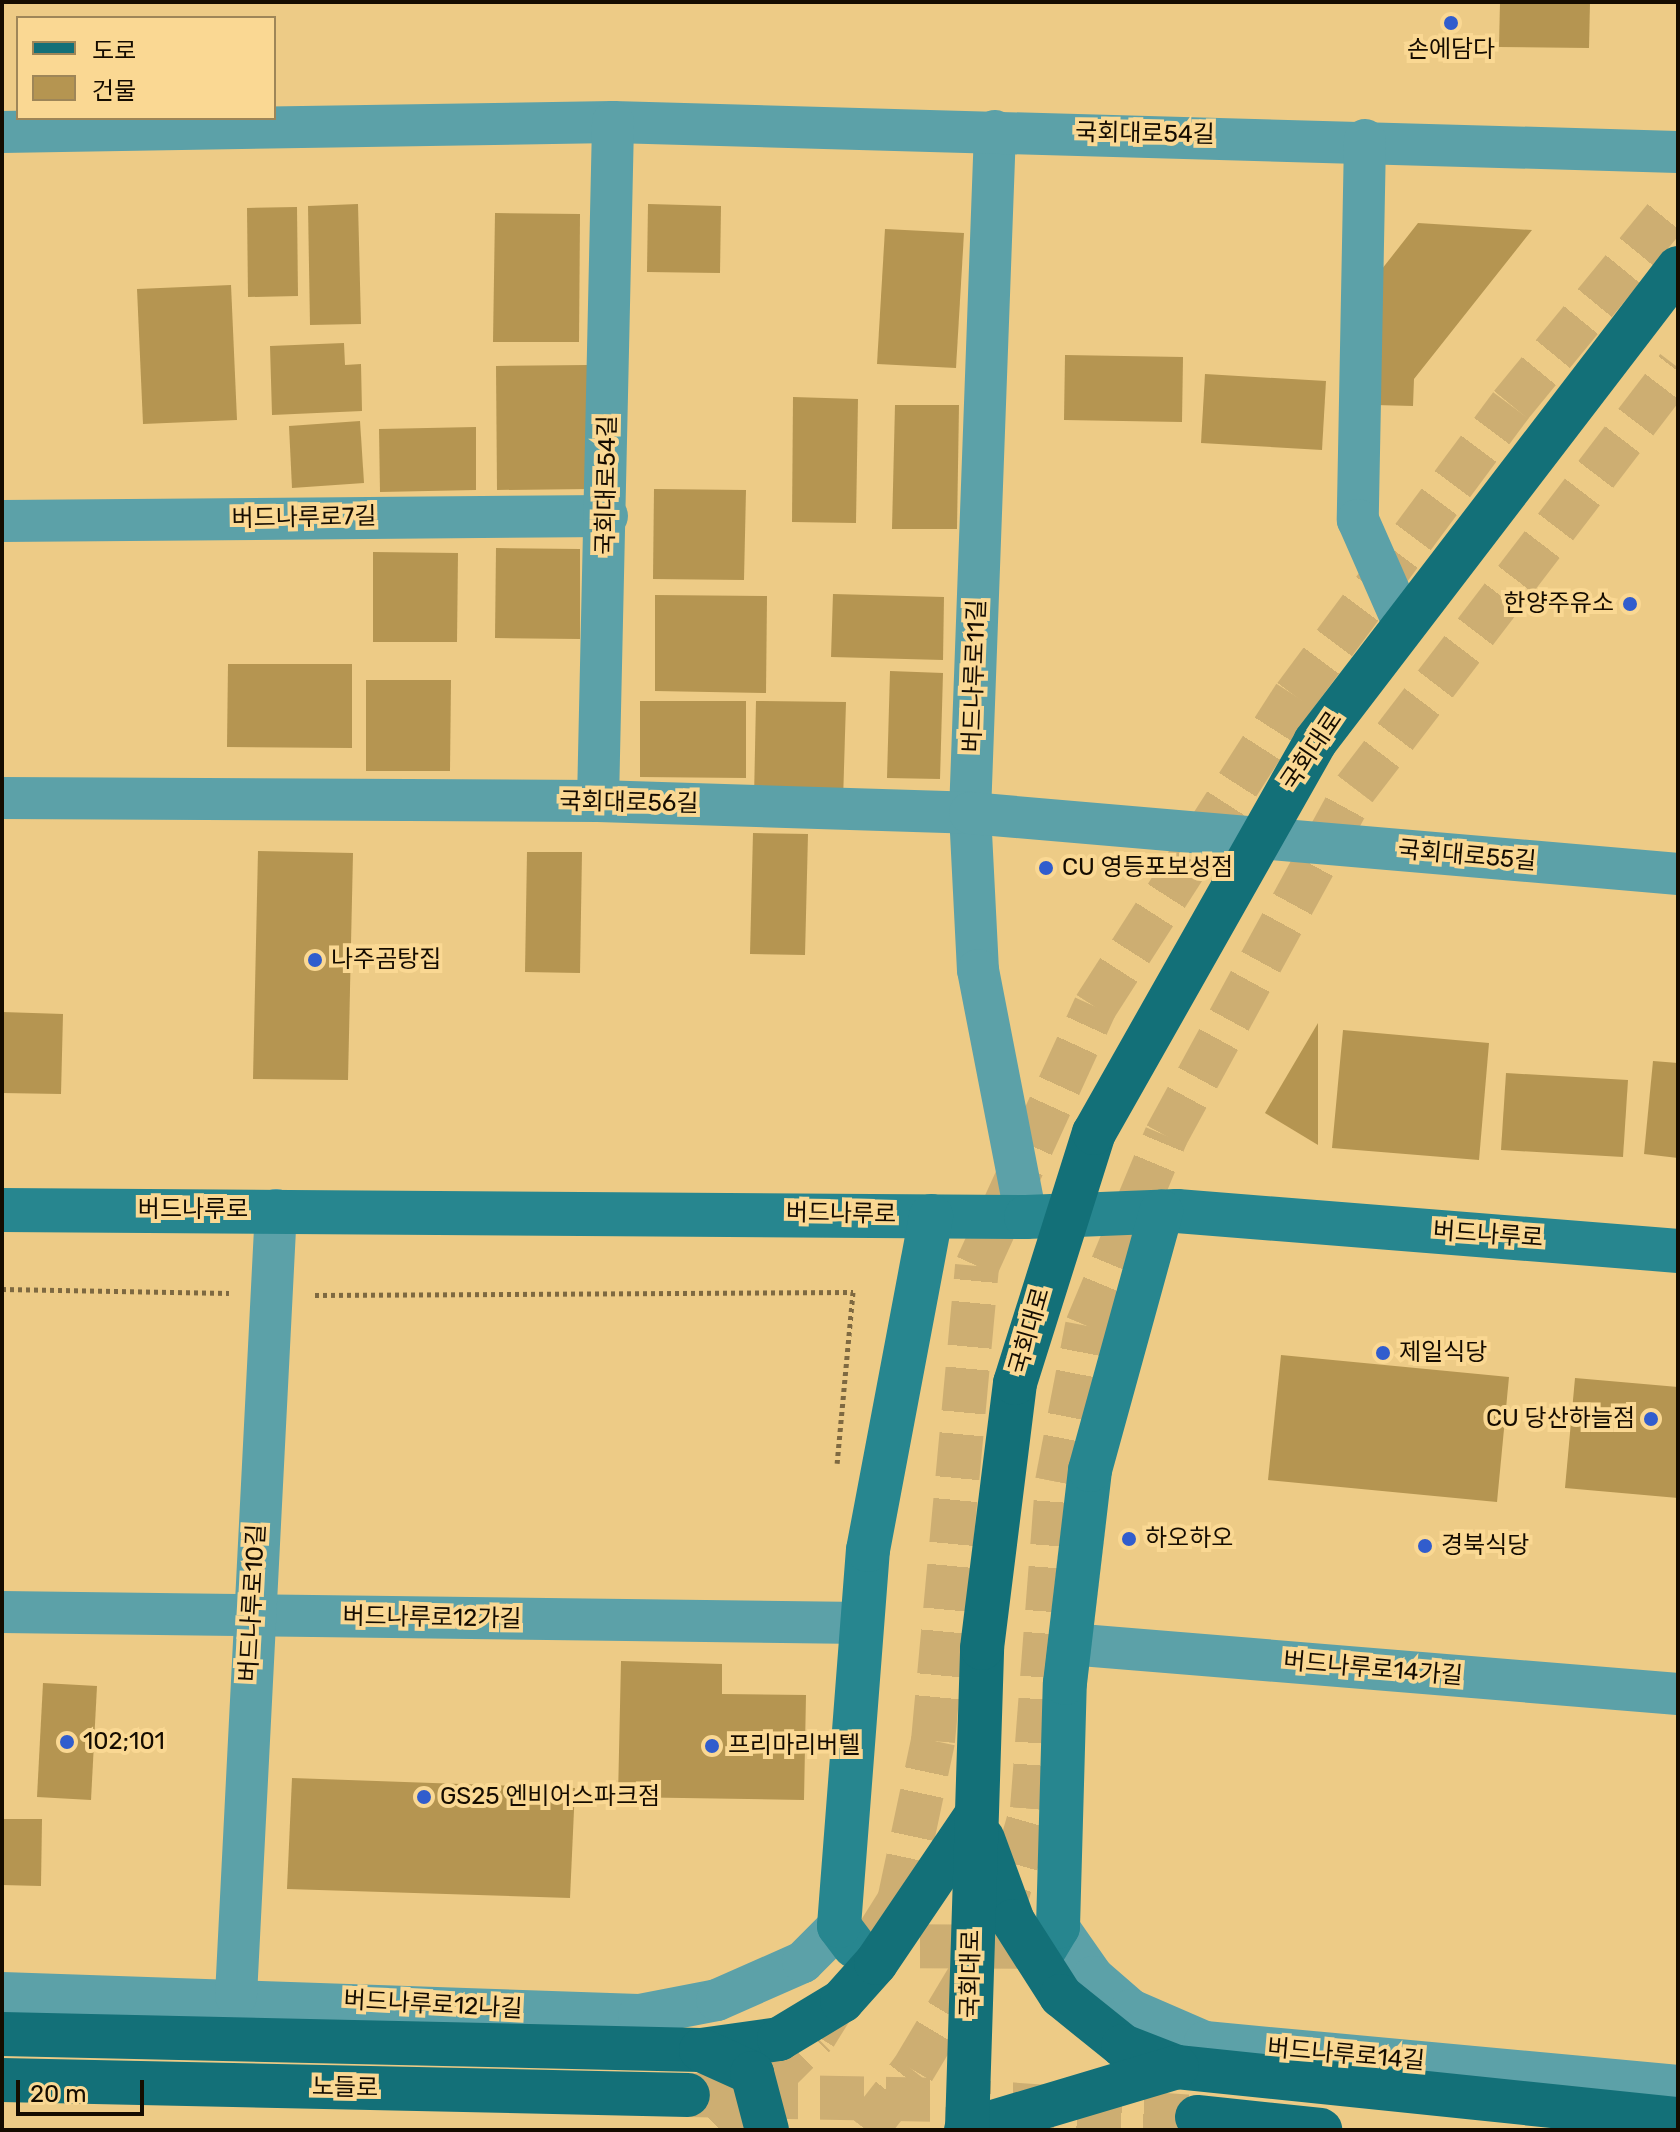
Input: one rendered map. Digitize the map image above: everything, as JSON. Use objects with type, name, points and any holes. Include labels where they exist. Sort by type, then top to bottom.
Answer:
[{"type":"main road","name":"국회대로","points":[[967,2130],[982,1648],[1015,1383],[1045,1216],[1094,1133],[1255,838],[1315,742],[1678,268]]},
{"type":"main road","name":"버드나루로","points":[[2,1210],[931,1216],[1161,1212],[1678,1251]]},
{"type":"main road","points":[[1052,1937],[1069,1644],[1090,1470],[1161,1212]]},
{"type":"main road","points":[[847,1936],[868,1550],[931,1216]]},
{"type":"main road","points":[[2,2034],[701,2050],[779,2039],[842,2001],[975,1817]]},
{"type":"main road","points":[[975,1817],[1013,1921],[1061,1996],[1123,2046],[1177,2067],[1678,2119]]},
{"type":"main road","points":[[701,2050],[752,2073],[767,2130]]},
{"type":"main road","points":[[967,2130],[1177,2067]]},
{"type":"main road","name":"노들로","points":[[2,2080],[688,2095]]},
{"type":"main road","points":[[1197,2117],[1320,2130]]},
{"type":"street","name":"국회대로54길","points":[[598,801],[607,516],[613,122]]},
{"type":"street","name":"국회대로54길","points":[[2,132],[613,122],[1365,140],[1678,152]]},
{"type":"street","name":"버드나루로11길","points":[[995,131],[970,813],[978,970],[1045,1216]]},
{"type":"street","points":[[1365,140],[1358,520],[1404,625]]},
{"type":"street","name":"버드나루로7길","points":[[2,521],[607,516]]},
{"type":"street","name":"국회대로56길","points":[[2,798],[598,801],[970,813],[1255,838]]},
{"type":"street","name":"국회대로55길","points":[[1255,838],[1678,874]]},
{"type":"street","name":"버드나루로10길","points":[[236,1996],[252,1616],[276,1210]]},
{"type":"street","name":"버드나루로12가길","points":[[2,1612],[862,1623]]},
{"type":"street","name":"버드나루로14가길","points":[[1069,1644],[1678,1694]]},
{"type":"street","name":"버드나루로12나길","points":[[2,1993],[236,1996],[639,2015],[717,2000],[803,1962],[847,1936]]},
{"type":"street","name":"버드나루로14길","points":[[1052,1937],[1131,2010],[1205,2042],[1678,2086]]},
{"type":"path","points":[[2,1289],[271,1294],[853,1292]]},
{"type":"building","points":[[1500,2],[1590,2],[1589,48],[1499,47]]},
{"type":"building","points":[[358,204],[361,324],[310,325],[308,206]]},
{"type":"building","points":[[648,204],[721,206],[720,273],[647,272]]},
{"type":"building","points":[[297,207],[298,296],[248,297],[247,208]]},
{"type":"building","points":[[495,213],[580,214],[579,342],[493,342]]},
{"type":"building","points":[[1418,223],[1532,230],[1414,379],[1413,406],[1375,405],[1378,274]]},
{"type":"building","points":[[885,229],[964,233],[956,368],[877,364]]},
{"type":"building","points":[[231,285],[237,420],[143,424],[137,289]]},
{"type":"building","points":[[344,343],[345,365],[361,364],[362,411],[272,415],[270,346]]},
{"type":"building","points":[[1065,355],[1183,357],[1182,422],[1064,420]]},
{"type":"building","points":[[588,365],[590,489],[497,490],[496,366]]},
{"type":"building","points":[[1205,374],[1326,381],[1322,450],[1201,443]]},
{"type":"building","points":[[793,397],[858,399],[856,523],[792,522]]},
{"type":"building","points":[[895,405],[959,405],[957,529],[892,529]]},
{"type":"building","points":[[360,421],[364,483],[292,488],[289,426]]},
{"type":"building","points":[[476,427],[476,490],[380,492],[379,429]]},
{"type":"building","points":[[654,489],[746,490],[744,580],[653,579]]},
{"type":"building","points":[[496,548],[580,549],[580,639],[495,638]]},
{"type":"building","points":[[373,552],[458,553],[457,642],[373,642]]},
{"type":"building","points":[[833,594],[944,597],[943,660],[831,657]]},
{"type":"building","points":[[655,595],[767,596],[766,693],[655,691]]},
{"type":"building","points":[[228,664],[352,664],[352,748],[227,747]]},
{"type":"building","points":[[890,671],[943,673],[940,779],[887,778]]},
{"type":"building","points":[[366,680],[451,680],[450,771],[366,771]]},
{"type":"building","points":[[640,701],[746,701],[746,778],[640,777]]},
{"type":"building","points":[[756,701],[846,702],[843,801],[754,799]]},
{"type":"building","points":[[753,833],[808,834],[805,955],[750,954]]},
{"type":"building","points":[[258,851],[353,853],[348,1080],[253,1079]]},
{"type":"building","points":[[527,852],[582,852],[580,973],[525,972]]},
{"type":"building","points":[[2,1012],[63,1014],[61,1094],[2,1093]]},
{"type":"building","points":[[1318,1023],[1318,1145],[1265,1113]]},
{"type":"building","points":[[1343,1030],[1489,1043],[1479,1160],[1332,1148]]},
{"type":"building","points":[[1653,1061],[1678,1063],[1678,1158],[1644,1154]]},
{"type":"building","points":[[1506,1073],[1628,1080],[1623,1157],[1501,1150]]},
{"type":"building","points":[[1281,1355],[1509,1377],[1497,1502],[1268,1480]]},
{"type":"building","points":[[1575,1378],[1678,1387],[1678,1498],[1565,1488]]},
{"type":"building","name":"프리마리버텔","points":[[621,1661],[722,1664],[722,1694],[806,1695],[804,1800],[618,1797]]},
{"type":"building","name":"102;101","points":[[43,1683],[97,1686],[91,1800],[37,1797]]},
{"type":"building","points":[[292,1778],[575,1788],[570,1898],[287,1889]]},
{"type":"building","points":[[2,1819],[42,1819],[41,1886],[2,1885]]},
{"type":"tunnel","points":[[877,1936],[899,1901],[933,1741],[977,1266],[1095,1007],[1295,696],[1511,405],[1678,202]]},
{"type":"tunnel","points":[[866,2130],[913,2070],[998,1928],[1032,1809],[1057,1482],[1087,1326],[1166,1136],[1355,789],[1678,367]]},
{"type":"tunnel","points":[[854,1946],[1046,1947]]},
{"type":"tunnel","points":[[720,2130],[815,2035],[832,2008]]},
{"type":"tunnel","points":[[688,2095],[946,2100],[1197,2117]]},
{"type":"place","name":"손에담다","points":[[1451,23]]},
{"type":"place","name":"한양주유소","points":[[1630,604]]},
{"type":"place","name":"CU 영등포보성점","points":[[1046,868]]},
{"type":"place","name":"나주곰탕집","points":[[315,960]]},
{"type":"place","name":"제일식당","points":[[1383,1353]]},
{"type":"place","name":"CU 당산하늘점","points":[[1651,1419]]},
{"type":"place","name":"하오하오","points":[[1129,1539]]},
{"type":"place","name":"경북식당","points":[[1425,1546]]},
{"type":"place","name":"102;101","points":[[67,1742]]},
{"type":"place","name":"프리마리버텔","points":[[712,1746]]},
{"type":"place","name":"GS25 엔비어스파크점","points":[[424,1797]]}]
